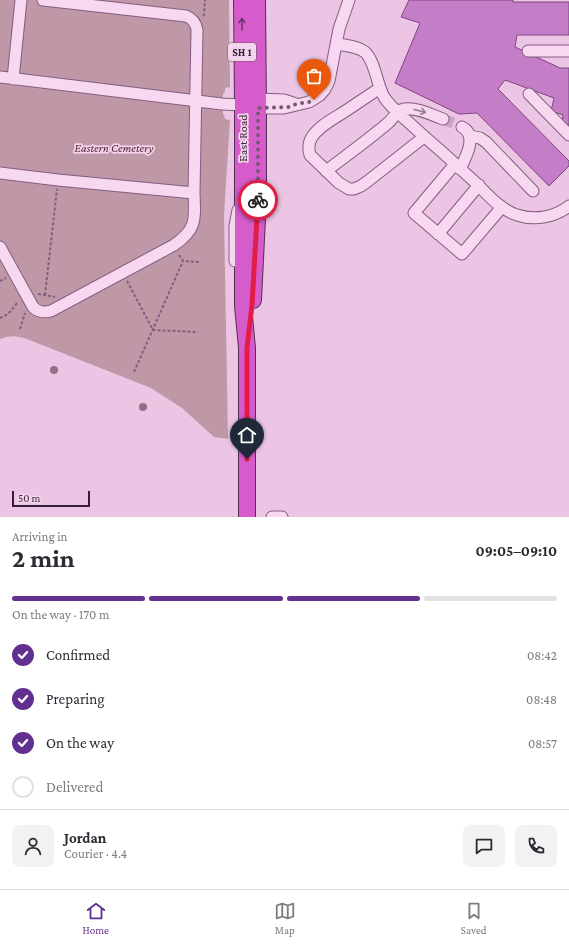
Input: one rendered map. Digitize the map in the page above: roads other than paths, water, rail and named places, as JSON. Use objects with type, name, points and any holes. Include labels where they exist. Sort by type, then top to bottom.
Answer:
[{"type":"highway","name":"East Road","points":[[242,0],[243,306],[247,348],[247,517]]},
{"type":"highway","name":"East Road","points":[[247,348],[252,305],[258,198],[257,0]]},
{"type":"lane","points":[[13,79],[21,0]]},
{"type":"lane","points":[[0,247],[32,307],[46,313],[174,245],[189,232],[194,224],[197,30],[194,21],[186,16],[43,0]]},
{"type":"lane","points":[[0,77],[196,101],[243,105],[258,103],[284,108],[289,107],[314,100],[325,89],[329,81],[342,18],[349,0]]},
{"type":"lane","points":[[336,44],[356,48],[365,52],[371,62],[384,97],[398,113],[502,207],[516,215],[531,218],[556,214],[569,206]]},
{"type":"lane","points":[[528,51],[569,51]]},
{"type":"lane","points":[[380,88],[324,124],[312,137],[309,144],[310,155],[348,190],[361,186],[424,137]]},
{"type":"lane","points":[[529,94],[569,135]]},
{"type":"lane","points":[[326,171],[388,123],[403,109],[410,109],[443,119]]},
{"type":"lane","points":[[462,127],[467,129],[470,136],[464,161],[457,166],[414,213],[462,254],[502,207]]},
{"type":"lane","points":[[470,136],[480,138],[486,142],[533,191]]},
{"type":"lane","points":[[0,173],[194,193]]},
{"type":"lane","points":[[438,234],[478,186]]},
{"type":"lane","points":[[272,517],[282,517]]},
{"type":"tunnel","points":[[443,119],[462,127]]},
{"type":"park label","name":"Eastern Cemetery","points":[[114,148]]}]
